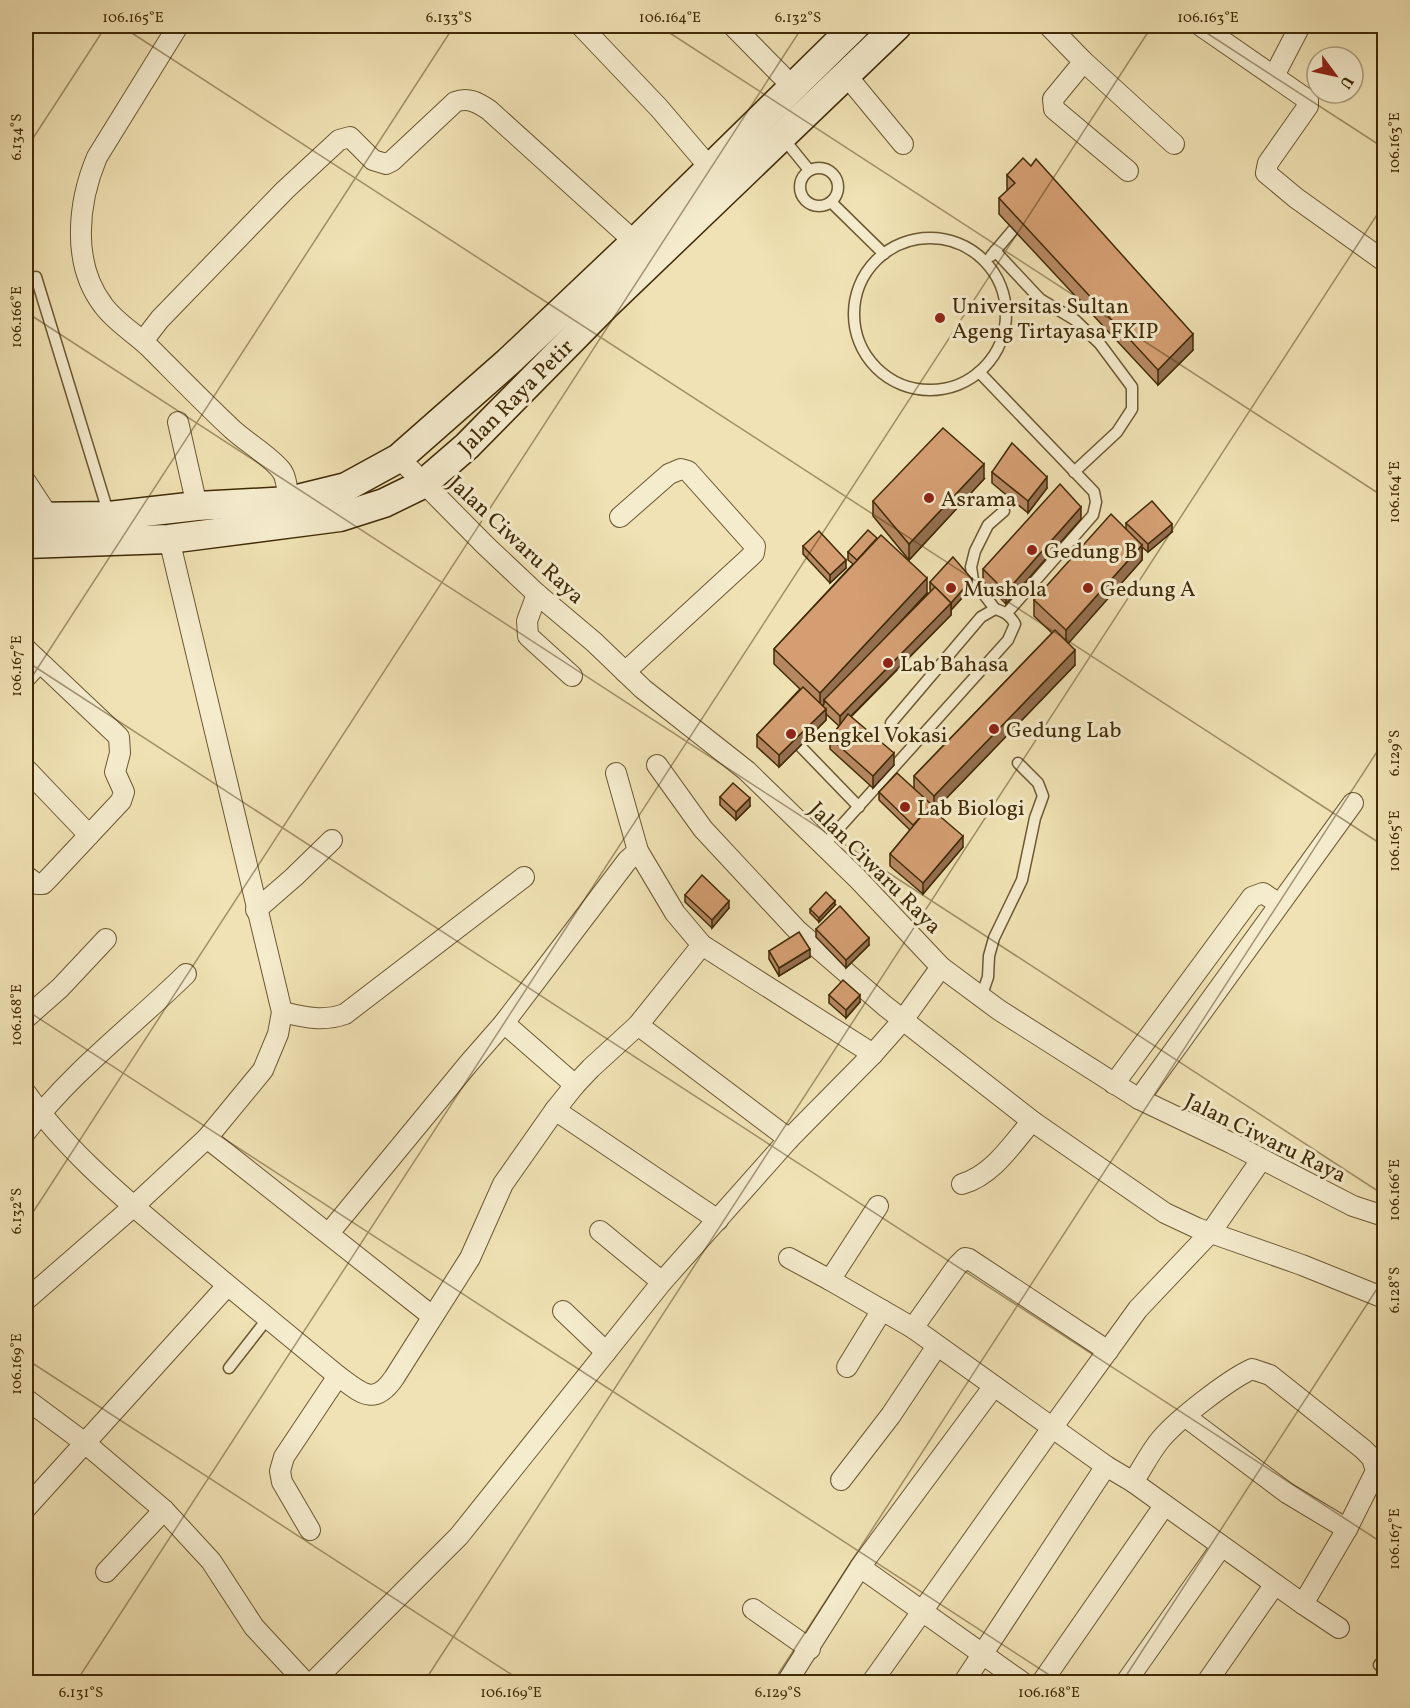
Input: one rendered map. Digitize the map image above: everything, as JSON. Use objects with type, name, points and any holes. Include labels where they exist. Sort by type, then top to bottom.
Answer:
[{"type":"main road","name":"Jalan Raya Petir","points":[[37,517],[109,516],[197,506],[289,501],[346,487],[399,458],[508,362],[635,242],[855,26]]},
{"type":"main road","name":"Jalan Raya Petir","points":[[26,544],[169,539],[340,517],[384,503],[423,484],[467,446],[605,306],[897,26]]},
{"type":"street","points":[[178,26],[98,157],[84,196],[80,223],[90,285],[104,307],[145,339],[233,430],[281,470],[289,501]]},
{"type":"street","points":[[581,26],[659,108],[710,168]]},
{"type":"street","points":[[732,26],[793,87]]},
{"type":"street","points":[[1049,26],[1082,60],[1174,144]]},
{"type":"street","points":[[1201,26],[1223,32],[1274,76],[1306,98],[1309,103],[1268,163],[1266,173],[1296,198],[1384,261]]},
{"type":"street","points":[[1274,76],[1300,26]]},
{"type":"street","points":[[1082,60],[1081,65],[1053,99],[1053,106],[1128,171]]},
{"type":"street","points":[[846,75],[903,144]]},
{"type":"street","points":[[145,339],[160,319],[285,190],[339,140],[350,137],[373,160],[386,164],[461,99],[475,101],[489,110],[635,242]]},
{"type":"street","points":[[178,422],[197,506]]},
{"type":"street","name":"Jalan Ciwaru Raya","points":[[399,458],[537,594],[594,642],[643,689],[747,771],[857,878],[941,967],[981,997],[1138,1099],[1353,1206],[1384,1216]]},
{"type":"street","points":[[620,517],[669,474],[681,469],[688,471],[755,546],[754,553],[749,558],[625,672]]},
{"type":"street","points":[[26,482],[37,517]]},
{"type":"street","points":[[26,1300],[134,1206],[207,1138],[263,1070],[278,1034],[282,1012],[169,539]]},
{"type":"street","points":[[537,594],[527,621],[528,636],[572,676]]},
{"type":"street","points":[[26,876],[37,884],[43,884],[123,796],[123,786],[116,778],[115,772],[120,753],[119,737],[30,663]]},
{"type":"street","points":[[657,765],[703,828],[796,930],[903,1020],[1032,1121],[1165,1213],[1197,1228],[1384,1298]]},
{"type":"street","points":[[26,769],[89,835]]},
{"type":"street","points":[[616,773],[638,851],[675,913],[702,945],[873,1054]]},
{"type":"street","points":[[1138,1099],[1353,803]]},
{"type":"street","points":[[256,910],[332,840]]},
{"type":"street","points":[[329,1233],[504,1023],[627,861],[638,851]]},
{"type":"street","points":[[282,1012],[312,1019],[333,1018],[345,1014],[524,877]]},
{"type":"street","points":[[1114,1084],[1252,897],[1263,893],[1279,904]]},
{"type":"street","points":[[26,1018],[60,988],[106,939]]},
{"type":"street","points":[[26,1093],[40,1113],[96,1171],[227,1286],[356,1390],[367,1395],[379,1395],[394,1378],[470,1258],[503,1184],[555,1110],[591,1068],[639,1025],[702,945]]},
{"type":"street","points":[[313,1683],[459,1536],[662,1282],[789,1139],[873,1054],[903,1020],[941,967]]},
{"type":"street","points":[[26,1132],[40,1113],[186,974]]},
{"type":"street","points":[[504,1023],[575,1085]]},
{"type":"street","points":[[639,1025],[789,1139]]},
{"type":"street","points":[[1141,1048],[1163,1064]]},
{"type":"street","points":[[555,1110],[718,1220]]},
{"type":"street","points":[[962,1184],[986,1172],[1032,1121]]},
{"type":"street","points":[[207,1138],[432,1316]]},
{"type":"street","points":[[872,1683],[1138,1309],[1211,1232],[1261,1160]]},
{"type":"street","points":[[830,1280],[878,1206]]},
{"type":"street","points":[[600,1232],[662,1282]]},
{"type":"street","points":[[789,1258],[914,1328],[1052,1428],[1133,1482],[1221,1547],[1339,1628]]},
{"type":"street","points":[[914,1328],[957,1266],[965,1258],[969,1258],[1108,1351]]},
{"type":"street","points":[[26,1508],[227,1286]]},
{"type":"street","points":[[847,1367],[882,1310]]},
{"type":"street","points":[[563,1311],[606,1352]]},
{"type":"street","points":[[841,1480],[891,1415],[937,1346]]},
{"type":"street","points":[[1133,1482],[1160,1440],[1186,1417],[1240,1375],[1252,1369],[1270,1375],[1372,1458],[1376,1471],[1347,1529],[1303,1604]]},
{"type":"street","points":[[310,1530],[282,1482],[280,1472],[284,1457],[338,1376]]},
{"type":"street","points":[[787,1683],[861,1567],[994,1386]]},
{"type":"street","points":[[26,1399],[85,1443],[165,1510],[211,1560],[254,1627],[305,1683]]},
{"type":"street","points":[[1186,1417],[1287,1493],[1347,1529]]},
{"type":"street","points":[[964,1683],[1106,1466]]},
{"type":"street","points":[[1042,1683],[1164,1506]]},
{"type":"street","points":[[106,1572],[165,1510]]},
{"type":"street","points":[[1126,1683],[1221,1547]]},
{"type":"street","points":[[861,1567],[1022,1683]]},
{"type":"street","points":[[1206,1683],[1275,1584]]},
{"type":"street","points":[[753,1609],[810,1648]]},
{"type":"lane","points":[[783,137],[809,170]]},
{"type":"lane","points":[[823,168],[834,175],[837,180],[838,192],[825,206],[811,205],[801,195],[800,181],[809,170],[823,168]]},
{"type":"lane","points":[[831,202],[884,254]]},
{"type":"lane","points":[[985,263],[1013,230]]},
{"type":"lane","points":[[933,239],[959,244],[971,250],[985,263],[998,280],[1006,308],[1005,322],[997,350],[979,372],[954,386],[926,390],[899,384],[886,377],[867,357],[856,331],[855,302],[865,276],[884,254],[908,242],[933,239]]},
{"type":"lane","points":[[995,251],[1040,299],[1075,320],[1100,344],[1132,387],[1132,409],[1117,432],[1074,472]]},
{"type":"lane","points":[[36,277],[109,516]]},
{"type":"lane","points":[[979,372],[1094,492],[1096,502],[1093,515],[1006,613]]},
{"type":"lane","points":[[823,846],[1008,640],[1015,624],[1006,613],[995,609],[972,580],[971,567],[975,551],[988,525],[1004,511]]},
{"type":"lane","points":[[891,723],[981,616],[995,609]]},
{"type":"lane","points":[[801,747],[860,807]]},
{"type":"lane","points":[[981,997],[988,977],[989,956],[994,938],[1022,880],[1035,818],[1043,796],[1038,783],[1018,763]]},
{"type":"lane","points":[[230,1368],[268,1318]]},
{"type":"building","points":[[1023,158],[1031,166],[1036,159],[1193,334],[1158,370],[999,198],[1015,183],[1007,175]]},
{"type":"building","name":"Asrama","points":[[943,428],[984,464],[909,544],[873,501]]},
{"type":"building","points":[[1012,443],[1047,477],[1028,501],[992,472]]},
{"type":"building","name":"Gedung B","points":[[1060,484],[1081,507],[1006,592],[983,569]]},
{"type":"building","points":[[1152,501],[1172,524],[1148,544],[1126,523]]},
{"type":"building","name":"Gedung A","points":[[1111,514],[1142,545],[1066,630],[1034,600]]},
{"type":"building","points":[[868,530],[877,538],[857,560],[848,552]]},
{"type":"building","points":[[819,531],[846,560],[830,575],[803,546]]},
{"type":"building","points":[[881,535],[927,578],[820,693],[774,649]]},
{"type":"building","name":"Mushola","points":[[953,557],[972,579],[951,603],[930,582]]},
{"type":"building","points":[[935,587],[951,603],[840,716],[824,700]]},
{"type":"building","points":[[1055,630],[1075,650],[934,796],[914,776]]},
{"type":"building","name":"Bengkel Vokasi","points":[[803,687],[826,709],[779,755],[757,735]]},
{"type":"building","points":[[848,714],[894,753],[873,776],[830,738]]},
{"type":"building","name":"Lab Biologi","points":[[897,773],[932,805],[913,825],[879,792]]},
{"type":"building","points":[[733,783],[750,798],[736,812],[720,797]]},
{"type":"building","points":[[929,807],[963,836],[923,883],[890,854]]},
{"type":"building","points":[[702,875],[729,901],[712,920],[685,895]]},
{"type":"building","points":[[826,892],[835,901],[819,918],[810,909]]},
{"type":"building","points":[[840,906],[869,938],[846,960],[816,929]]},
{"type":"building","points":[[799,932],[810,949],[779,968],[769,951]]},
{"type":"building","points":[[843,980],[860,995],[846,1010],[829,995]]},
{"type":"place","name":"Universitas Sultan Ageng Tirtayasa FKIP","points":[[940,318]]},
{"type":"place","name":"Asrama","points":[[929,498]]},
{"type":"place","name":"Gedung B","points":[[1032,550]]},
{"type":"place","name":"Mushola","points":[[951,588]]},
{"type":"place","name":"Gedung A","points":[[1088,588]]},
{"type":"place","name":"Lab Bahasa","points":[[888,663]]},
{"type":"place","name":"Gedung Lab","points":[[994,729]]},
{"type":"place","name":"Bengkel Vokasi","points":[[791,734]]},
{"type":"place","name":"Lab Biologi","points":[[905,807]]}]
